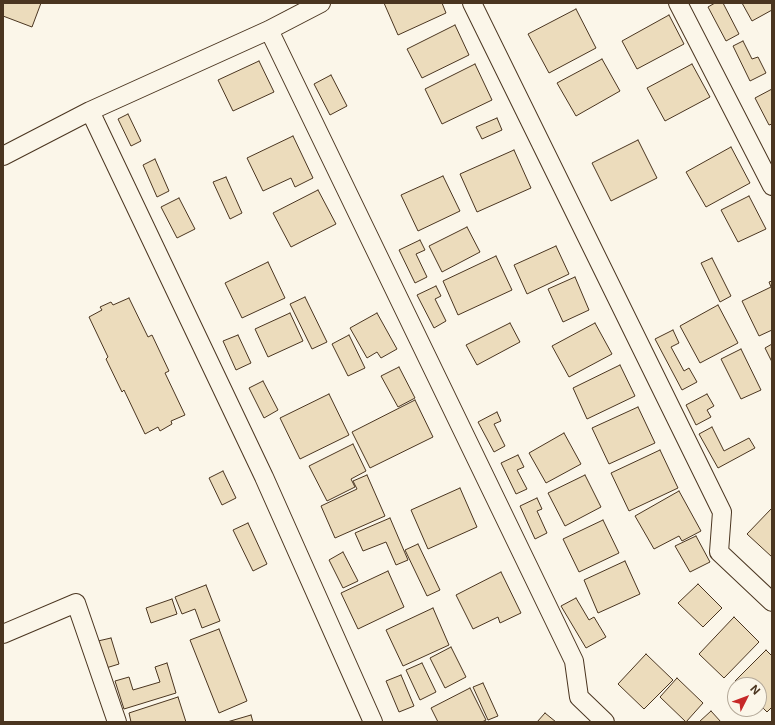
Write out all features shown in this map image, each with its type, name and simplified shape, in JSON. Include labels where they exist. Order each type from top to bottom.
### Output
[{"type":"street","points":[[3,156],[90,111],[269,30],[321,3]]},
{"type":"street","points":[[472,3],[722,512],[719,552],[772,602]]},
{"type":"street","points":[[678,3],[772,186]]},
{"type":"street","points":[[269,30],[574,661],[579,697],[605,722]]},
{"type":"street","points":[[90,111],[264,477],[373,722]]},
{"type":"street","points":[[3,634],[76,603],[117,722]]},
{"type":"building","points":[[3,3],[41,3],[32,27],[3,16]]},
{"type":"building","points":[[384,3],[442,3],[446,13],[398,35]]},
{"type":"building","points":[[715,3],[723,3],[739,34],[726,41],[708,7]]},
{"type":"building","points":[[742,3],[772,3],[772,10],[752,21]]},
{"type":"building","points":[[576,9],[596,48],[549,73],[528,34]]},
{"type":"building","points":[[669,15],[684,44],[637,69],[622,41]]},
{"type":"building","points":[[455,25],[469,55],[422,78],[407,49]]},
{"type":"building","points":[[743,41],[752,59],[758,57],[766,73],[750,81],[733,46]]},
{"type":"building","points":[[602,59],[620,91],[576,116],[557,83]]},
{"type":"building","points":[[259,61],[274,92],[233,111],[218,80]]},
{"type":"building","points":[[475,64],[492,100],[442,124],[425,89]]},
{"type":"building","points":[[692,64],[710,97],[665,121],[647,88]]},
{"type":"building","points":[[331,75],[347,106],[330,115],[314,84]]},
{"type":"building","points":[[772,89],[772,124],[769,125],[755,98]]},
{"type":"building","points":[[128,114],[141,141],[131,146],[118,119]]},
{"type":"building","points":[[497,118],[502,130],[482,139],[476,127]]},
{"type":"building","points":[[293,136],[313,178],[295,187],[291,178],[263,191],[247,158]]},
{"type":"building","points":[[638,140],[657,178],[611,201],[592,163]]},
{"type":"building","points":[[731,147],[750,183],[706,207],[686,172]]},
{"type":"building","points":[[514,150],[531,188],[477,212],[460,174]]},
{"type":"building","points":[[155,159],[169,191],[157,197],[143,165]]},
{"type":"building","points":[[443,176],[460,211],[418,231],[401,195]]},
{"type":"building","points":[[226,177],[242,213],[230,219],[213,182]]},
{"type":"building","points":[[318,190],[336,224],[291,247],[273,213]]},
{"type":"building","points":[[749,196],[766,229],[738,242],[721,210]]},
{"type":"building","points":[[179,198],[195,229],[177,238],[161,207]]},
{"type":"building","points":[[467,227],[480,252],[442,272],[429,246]]},
{"type":"building","points":[[420,240],[425,250],[416,254],[427,277],[415,283],[399,250]]},
{"type":"building","points":[[556,246],[569,274],[527,294],[514,265]]},
{"type":"building","points":[[496,256],[512,290],[458,315],[443,281]]},
{"type":"building","points":[[712,258],[731,296],[720,302],[701,263]]},
{"type":"building","points":[[268,262],[285,298],[242,318],[225,283]]},
{"type":"building","points":[[575,277],[589,310],[563,322],[548,289]]},
{"type":"building","points":[[772,281],[772,330],[759,336],[742,301],[771,287],[769,282]]},
{"type":"building","points":[[436,286],[441,296],[435,299],[446,321],[434,328],[417,295]]},
{"type":"building","points":[[305,297],[327,342],[312,349],[290,304]]},
{"type":"building","points":[[129,298],[148,337],[152,335],[169,371],[165,373],[185,415],[171,421],[172,424],[160,431],[158,427],[145,434],[124,390],[122,392],[106,359],[108,357],[89,317],[102,310],[100,307],[111,302],[113,305]]},
{"type":"building","points":[[718,305],[738,343],[700,363],[680,326]]},
{"type":"building","points":[[290,313],[303,341],[268,357],[255,329]]},
{"type":"building","points":[[377,313],[397,349],[381,358],[377,352],[367,358],[350,328]]},
{"type":"building","points":[[510,323],[520,342],[477,365],[466,345]]},
{"type":"building","points":[[595,323],[612,354],[569,377],[552,346]]},
{"type":"building","points":[[673,330],[679,343],[671,347],[684,371],[689,368],[697,382],[682,390],[655,339]]},
{"type":"building","points":[[238,335],[251,363],[236,370],[223,341]]},
{"type":"building","points":[[349,335],[365,368],[348,376],[332,344]]},
{"type":"building","points":[[772,344],[772,362],[765,348]]},
{"type":"building","points":[[741,349],[761,390],[741,399],[721,359]]},
{"type":"building","points":[[620,365],[635,396],[587,419],[573,388]]},
{"type":"building","points":[[399,367],[415,398],[398,407],[381,376]]},
{"type":"building","points":[[263,381],[278,410],[264,418],[249,388]]},
{"type":"building","points":[[329,394],[349,435],[300,459],[280,418]]},
{"type":"building","points":[[707,394],[714,406],[707,410],[711,417],[696,425],[686,405]]},
{"type":"building","points":[[415,400],[433,437],[370,468],[352,432]]},
{"type":"building","points":[[638,407],[655,443],[609,464],[592,428]]},
{"type":"building","points":[[497,412],[501,421],[494,424],[505,446],[494,452],[478,422]]},
{"type":"building","points":[[712,427],[724,451],[749,438],[755,448],[718,468],[699,434]]},
{"type":"building","points":[[564,433],[581,464],[546,483],[529,453]]},
{"type":"building","points":[[353,444],[366,471],[351,479],[355,487],[327,501],[309,466]]},
{"type":"building","points":[[660,450],[678,488],[629,511],[611,473]]},
{"type":"building","points":[[518,455],[524,467],[517,470],[527,489],[516,494],[501,463]]},
{"type":"building","points":[[223,471],[236,498],[222,505],[209,478]]},
{"type":"building","points":[[367,475],[385,516],[335,538],[321,506],[357,489],[353,481]]},
{"type":"building","points":[[585,475],[601,507],[565,526],[548,493]]},
{"type":"building","points":[[460,488],[477,527],[428,549],[411,510]]},
{"type":"building","points":[[679,491],[701,531],[682,541],[679,536],[654,549],[635,516]]},
{"type":"building","points":[[537,498],[542,509],[537,511],[547,533],[535,539],[520,506]]},
{"type":"building","points":[[772,508],[772,557],[747,534]]},
{"type":"building","points":[[390,518],[408,560],[396,565],[386,542],[363,551],[355,533]]},
{"type":"building","points":[[603,520],[619,553],[579,572],[563,539]]},
{"type":"building","points":[[248,523],[267,564],[253,571],[233,530]]},
{"type":"building","points":[[696,536],[710,562],[690,572],[675,546]]},
{"type":"building","points":[[418,544],[440,590],[427,596],[405,550]]},
{"type":"building","points":[[343,552],[358,581],[343,588],[329,560]]},
{"type":"building","points":[[625,561],[640,594],[598,613],[584,580]]},
{"type":"building","points":[[388,571],[404,607],[358,629],[341,593]]},
{"type":"building","points":[[501,572],[521,613],[500,623],[498,617],[473,629],[456,595]]},
{"type":"building","points":[[698,584],[722,608],[703,627],[678,603]]},
{"type":"building","points":[[206,585],[220,621],[202,628],[195,609],[182,614],[175,597]]},
{"type":"building","points":[[576,598],[589,620],[594,617],[606,637],[586,648],[561,606]]},
{"type":"building","points":[[172,599],[177,614],[151,623],[146,608]]},
{"type":"building","points":[[433,608],[449,645],[403,666],[386,630]]},
{"type":"building","points":[[734,617],[759,642],[724,678],[699,654]]},
{"type":"building","points":[[219,629],[247,701],[219,713],[190,640]]},
{"type":"building","points":[[111,638],[119,664],[106,668],[98,641]]},
{"type":"building","points":[[451,647],[466,677],[445,688],[430,658]]},
{"type":"building","points":[[766,650],[772,656],[772,707],[767,712],[767,677],[739,677]]},
{"type":"building","points":[[646,654],[673,680],[644,709],[618,684]]},
{"type":"building","points":[[167,663],[176,693],[124,709],[115,681],[129,677],[133,690],[160,682],[155,667]]},
{"type":"building","points":[[422,663],[436,692],[420,700],[406,670]]},
{"type":"building","points":[[401,675],[414,706],[399,712],[386,681]]},
{"type":"building","points":[[677,678],[703,703],[686,722],[660,697]]},
{"type":"building","points":[[483,683],[498,716],[488,720],[473,687]]},
{"type":"building","points":[[470,688],[486,720],[482,722],[438,722],[431,708]]},
{"type":"building","points":[[178,697],[186,722],[131,722],[129,713]]},
{"type":"building","points":[[711,711],[721,722],[699,722]]},
{"type":"building","points":[[545,713],[556,722],[537,722]]},
{"type":"building","points":[[251,715],[253,722],[227,722]]}]
